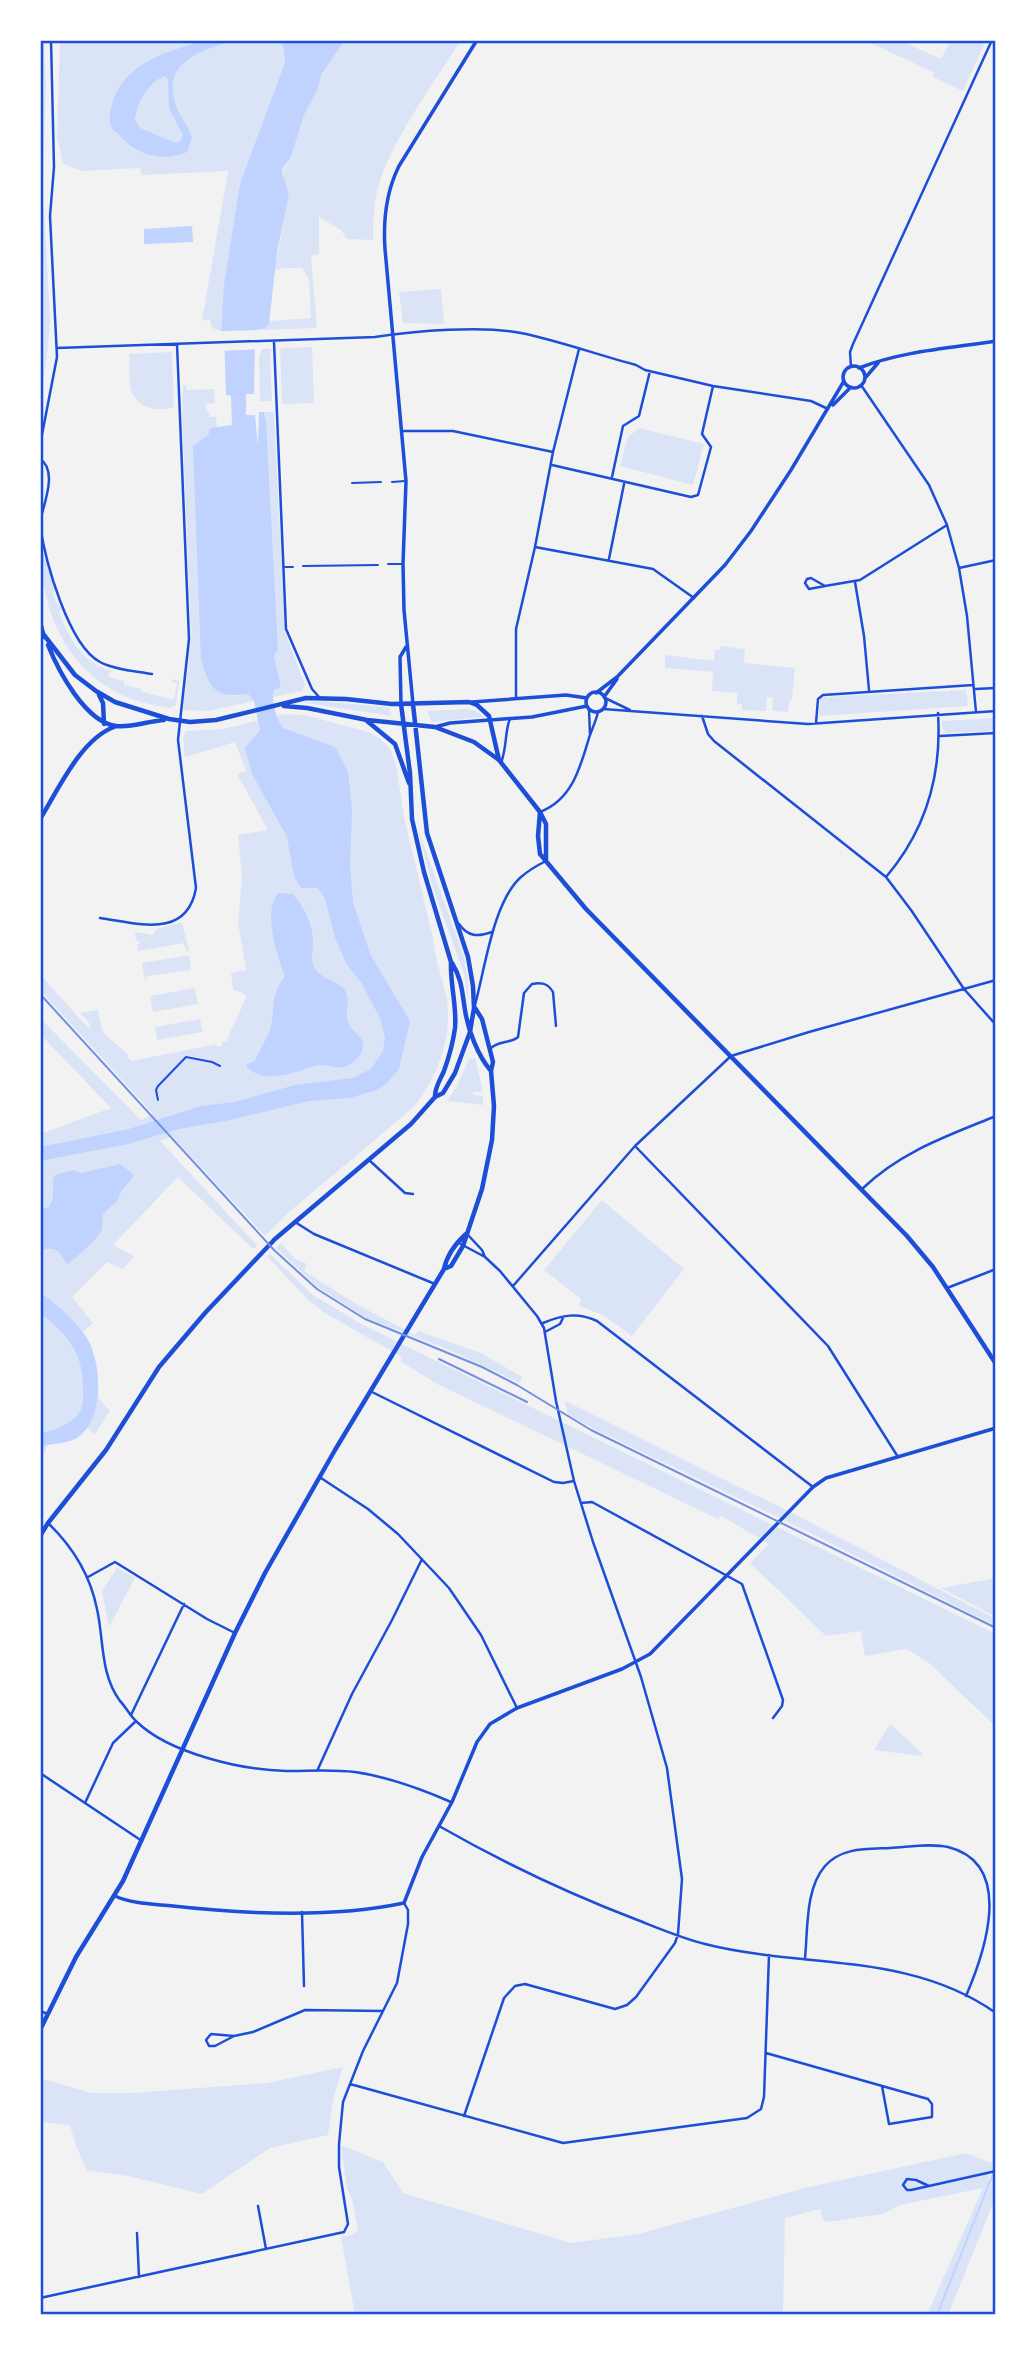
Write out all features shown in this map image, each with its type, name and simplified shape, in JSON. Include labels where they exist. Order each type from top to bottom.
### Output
[{"type":"main road","points":[[40,622],[55,663],[82,705],[104,722],[115,726]]},
{"type":"main road","points":[[44,635],[75,675],[96,691],[115,702],[179,721],[206,721],[247,714],[299,699],[319,697],[401,704],[470,702],[484,710],[490,720],[500,761]]},
{"type":"main road","points":[[96,691],[102,700],[103,731]]},
{"type":"main road","points":[[401,704],[410,773],[411,809],[417,842],[451,962],[455,1027],[450,1052],[435,1089],[435,1097]]},
{"type":"main road","points":[[40,1536],[99,1459],[153,1376],[180,1342],[275,1238],[411,1124],[449,1084],[470,1032],[474,1008],[468,957],[427,833],[413,704]]},
{"type":"main road","points":[[283,705],[367,720],[435,727],[465,737],[500,761],[540,813],[540,854],[586,909],[921,1252],[996,1364]]},
{"type":"main road","points":[[40,819],[79,756],[103,731],[115,726],[169,719]]},
{"type":"main road","points":[[367,720],[395,744],[409,783]]},
{"type":"main road","points":[[451,962],[460,975],[470,1032],[484,1064],[491,1071]]},
{"type":"main road","points":[[444,1269],[451,1266],[463,1246],[482,1189],[492,1140],[493,1062],[482,1019],[474,1008]]},
{"type":"main road","points":[[40,2030],[76,1957],[114,1896],[142,1841],[235,1633],[265,1573],[319,1477],[444,1269],[445,1262],[457,1242],[466,1234]]},
{"type":"main road","points":[[40,1528],[48,1523]]},
{"type":"street","points":[[40,445],[54,383],[57,348],[50,216],[54,167],[51,40]]},
{"type":"street","points":[[413,704],[410,657],[406,647],[403,564],[406,481],[384,233],[385,216],[392,183],[407,152],[477,40]]},
{"type":"street","points":[[851,367],[850,352],[853,344],[992,40]]},
{"type":"street","points":[[57,348],[499,330],[521,332],[650,371],[713,386],[811,401],[829,410]]},
{"type":"street","points":[[274,341],[286,634],[312,689],[319,697]]},
{"type":"street","points":[[470,702],[571,695],[587,698],[596,693],[617,677],[725,565],[829,410],[844,381],[844,373],[851,367],[859,368],[906,355],[996,341]]},
{"type":"street","points":[[100,918],[151,925],[169,924],[183,916],[196,888],[178,740],[189,639],[177,344]]},
{"type":"street","points":[[516,698],[516,629],[553,452],[579,349]]},
{"type":"street","points":[[829,410],[851,387],[861,385],[880,361]]},
{"type":"street","points":[[859,368],[864,373],[864,380]]},
{"type":"street","points":[[612,477],[623,426],[639,415],[650,371]]},
{"type":"street","points":[[844,381],[851,387]]},
{"type":"street","points":[[861,385],[929,485],[947,526],[959,568],[970,643],[976,712]]},
{"type":"street","points":[[552,465],[612,477],[625,483],[691,496],[698,495],[711,447],[702,433],[713,386]]},
{"type":"street","points":[[402,431],[453,431],[553,452]]},
{"type":"street","points":[[40,459],[48,466],[40,523],[68,623],[93,658],[107,665],[152,674]]},
{"type":"street","points":[[609,559],[625,483]]},
{"type":"street","points":[[825,586],[811,578],[805,583],[808,589],[855,582],[947,526]]},
{"type":"street","points":[[535,547],[653,569],[694,598]]},
{"type":"street","points":[[959,568],[996,560]]},
{"type":"street","points":[[855,582],[869,691]]},
{"type":"street","points":[[401,704],[400,657],[406,647]]},
{"type":"street","points":[[540,813],[553,807],[566,795],[579,770],[598,712],[606,704],[604,697],[617,677]]},
{"type":"street","points":[[816,723],[820,696],[869,691],[996,688]]},
{"type":"street","points":[[596,693],[634,711]]},
{"type":"street","points":[[587,698],[590,734]]},
{"type":"street","points":[[435,727],[450,723],[511,719],[588,708],[598,712]]},
{"type":"street","points":[[603,709],[800,724],[996,711]]},
{"type":"street","points":[[886,877],[901,859],[920,827],[935,778],[940,736],[938,713]]},
{"type":"street","points":[[702,716],[708,734],[714,741],[886,877],[964,989],[996,1025]]},
{"type":"street","points":[[500,761],[507,746],[508,724],[511,719]]},
{"type":"street","points":[[940,736],[996,733]]},
{"type":"street","points":[[474,1008],[492,932],[516,881],[546,860]]},
{"type":"street","points":[[454,918],[468,933],[479,936],[492,932]]},
{"type":"street","points":[[513,1286],[635,1146],[731,1056],[809,1031],[996,980]]},
{"type":"street","points":[[490,1049],[498,1043],[512,1041],[518,1037],[524,992],[532,984],[547,985],[553,992],[556,1026]]},
{"type":"street","points":[[862,1189],[881,1171],[906,1154],[996,1116]]},
{"type":"street","points":[[635,1146],[828,1346],[898,1457]]},
{"type":"street","points":[[369,1160],[405,1193],[413,1194]]},
{"type":"street","points":[[295,1222],[313,1234],[435,1284]]},
{"type":"street","points":[[464,2116],[500,2008],[510,1989],[525,1984],[615,2009],[624,2006],[642,1989],[675,1944],[682,1879],[675,1814],[655,1719],[574,1481],[542,1323],[513,1286],[485,1257],[480,1247],[466,1234]]},
{"type":"street","points":[[457,1242],[485,1257]]},
{"type":"street","points":[[947,1288],[996,1269]]},
{"type":"street","points":[[542,1323],[574,1314],[597,1321],[813,1487]]},
{"type":"street","points":[[545,1332],[560,1324],[563,1318]]},
{"type":"street","points":[[371,1392],[554,1482],[574,1481]]},
{"type":"street","points":[[404,1903],[422,1857],[452,1802],[481,1734],[498,1718],[650,1654],[813,1487],[826,1478],[996,1428]]},
{"type":"street","points":[[319,1477],[369,1509],[449,1588],[471,1619],[517,1708]]},
{"type":"street","points":[[581,1503],[592,1502],[742,1584],[783,1700],[773,1718]]},
{"type":"street","points":[[48,1523],[75,1552],[88,1577],[97,1608],[105,1667],[115,1694],[136,1721],[156,1736],[184,1750],[219,1761],[253,1768],[352,1772],[394,1779],[452,1802]]},
{"type":"street","points":[[318,1770],[352,1693],[422,1559]]},
{"type":"street","points":[[88,1577],[115,1562],[235,1633]]},
{"type":"street","points":[[131,1715],[184,1604]]},
{"type":"street","points":[[85,1803],[113,1743],[136,1721]]},
{"type":"street","points":[[40,1773],[142,1841]]},
{"type":"street","points":[[439,1826],[539,1879],[603,1907],[706,1944],[769,1955],[862,1964],[893,1970],[967,1996],[996,2013]]},
{"type":"street","points":[[805,1958],[814,1885],[826,1865],[835,1857],[858,1849],[946,1847],[965,1855],[977,1865],[987,1884],[989,1896],[987,1935],[967,1996]]},
{"type":"street","points":[[114,1896],[123,1900],[210,1910],[302,1912],[404,1903]]},
{"type":"street","points":[[40,2298],[344,2232],[348,2224],[339,2167],[339,2144],[344,2102],[363,2051],[397,1983],[404,1954],[408,1910],[404,1903]]},
{"type":"street","points":[[302,1912],[304,1986]]},
{"type":"street","points":[[350,2084],[563,2143],[747,2118],[757,2113],[763,2104],[769,1955]]},
{"type":"street","points":[[234,2036],[215,2046],[209,2046],[206,2040],[211,2035],[234,2036],[253,2032],[304,2010],[383,2011]]},
{"type":"street","points":[[40,2011],[48,2014]]},
{"type":"street","points":[[766,2053],[930,2099],[932,2117],[889,2124],[881,2086]]},
{"type":"street","points":[[929,2186],[912,2179],[907,2179],[903,2185],[907,2190],[929,2186],[996,2171]]},
{"type":"street","points":[[258,2206],[266,2249]]},
{"type":"street","points":[[137,2233],[139,2277]]},
{"type":"lane","points":[[391,482],[406,481]]},
{"type":"lane","points":[[352,483],[381,482]]},
{"type":"lane","points":[[388,564],[403,564]]},
{"type":"lane","points":[[303,566],[379,565]]},
{"type":"lane","points":[[284,567],[293,567]]},
{"type":"lane","points":[[158,1100],[158,1086],[187,1057],[220,1066]]},
{"type":"shaded area","points":[[40,40],[44,40],[46,85],[43,185],[40,185]]},
{"type":"shaded area","points":[[60,40],[278,40],[280,43],[284,57],[283,68],[240,184],[221,331],[212,328],[210,319],[202,321],[228,171],[142,175],[140,168],[82,171],[63,164],[57,138]]},
{"type":"shaded area","points":[[345,40],[461,40],[405,128],[386,164],[376,195],[373,240],[347,239],[341,230],[319,217],[319,254],[311,256],[317,328],[261,330],[265,329],[269,321],[311,318],[309,279],[302,268],[274,271],[289,195],[281,173],[291,157],[304,115],[318,89],[320,75]]},
{"type":"shaded area","points":[[864,40],[899,40],[941,59],[951,40],[978,40],[984,45],[963,91],[933,77],[935,73]]},
{"type":"shaded area","points":[[40,209],[44,209],[50,320],[40,401]]},
{"type":"shaded area","points":[[441,289],[444,324],[403,323],[399,292]]},
{"type":"shaded area","points":[[312,347],[314,403],[282,404],[280,350]]},
{"type":"shaded area","points":[[262,349],[272,349],[272,401],[260,401],[259,356]]},
{"type":"shaded area","points":[[172,352],[174,407],[155,409],[143,405],[131,389],[129,354]]},
{"type":"shaded area","points":[[183,385],[186,385],[187,390],[214,389],[215,403],[205,404],[210,417],[216,417],[217,428],[211,428],[230,696],[248,694],[254,701],[208,711],[183,710],[191,639]]},
{"type":"shaded area","points":[[264,412],[274,412],[285,632],[305,685],[302,691],[273,697],[274,690],[281,687],[274,654],[278,650]]},
{"type":"shaded area","points":[[639,428],[704,444],[693,485],[620,466],[628,437]]},
{"type":"shaded area","points":[[40,542],[55,590],[53,593],[57,604],[62,607],[59,612],[79,649],[94,663],[114,671],[109,672],[109,677],[124,681],[124,685],[142,689],[142,692],[174,700],[177,683],[172,682],[172,679],[179,681],[176,705],[169,708],[122,695],[101,683],[84,668],[58,631],[50,610],[44,588]]},
{"type":"shaded area","points":[[720,646],[745,649],[744,663],[795,668],[788,712],[772,711],[773,698],[767,697],[766,711],[742,710],[742,704],[737,704],[737,693],[712,691],[713,672],[665,668],[665,655],[714,661],[715,650],[720,650]]},
{"type":"shaded area","points":[[966,690],[968,706],[819,716],[820,700],[823,697]]},
{"type":"shaded area","points":[[320,701],[386,707],[390,708],[391,716],[299,702]]},
{"type":"shaded area","points":[[467,709],[484,717],[432,722],[427,711]]},
{"type":"shaded area","points":[[285,714],[305,715],[368,732],[382,740],[390,749],[396,764],[404,817],[446,996],[448,1025],[442,1054],[437,1069],[414,1107],[289,1212],[265,1236],[172,1136],[160,1141],[257,1245],[253,1249],[178,1177],[113,1245],[134,1256],[123,1269],[107,1262],[72,1297],[93,1323],[83,1332],[94,1357],[98,1397],[110,1411],[95,1434],[87,1428],[76,1438],[47,1445],[40,1459],[40,1134],[111,1108],[40,1034],[40,1018],[141,1120],[153,1114],[40,990],[40,974],[88,1028],[91,1025],[80,1013],[98,1010],[103,1033],[129,1055],[131,1061],[217,1044],[217,1047],[221,1046],[223,1041],[227,1043],[246,998],[246,995],[233,989],[231,973],[246,970],[238,923],[242,877],[238,835],[268,830],[237,774],[246,771],[235,742],[185,757],[183,737],[186,731],[223,729]]},
{"type":"shaded area","points":[[996,718],[996,731],[946,733],[942,728],[942,721]]},
{"type":"shaded area","points":[[417,826],[464,957],[468,1001],[464,974],[432,885]]},
{"type":"shaded area","points":[[182,922],[189,951],[186,951],[184,943],[138,951],[139,940],[136,942],[135,932],[153,935],[157,929]]},
{"type":"shaded area","points":[[189,955],[191,970],[148,976],[145,981],[142,963]]},
{"type":"shaded area","points":[[195,988],[198,1004],[153,1012],[150,996]]},
{"type":"shaded area","points":[[200,1019],[203,1032],[157,1040],[155,1027]]},
{"type":"shaded area","points":[[475,1058],[483,1091],[473,1092],[473,1095],[483,1096],[483,1105],[447,1101],[469,1059]]},
{"type":"shaded area","points":[[602,1200],[684,1269],[632,1336],[603,1315],[579,1306],[581,1299],[544,1270]]},
{"type":"shaded area","points":[[281,1243],[294,1258],[307,1264],[304,1271],[356,1304],[415,1335],[418,1331],[481,1353],[522,1377],[520,1383],[447,1349],[366,1318],[318,1287],[276,1248]]},
{"type":"shaded area","points":[[270,1254],[313,1295],[363,1325],[996,1634],[996,1730],[994,1725],[928,1662],[906,1649],[865,1656],[861,1631],[826,1636],[750,1563],[769,1544],[721,1516],[718,1519],[437,1384],[400,1361],[402,1357],[323,1312],[307,1299],[267,1256]]},
{"type":"shaded area","points":[[565,1401],[796,1515],[996,1619],[996,1626],[592,1428],[568,1414]]},
{"type":"shaded area","points":[[117,1568],[135,1578],[109,1627],[102,1591]]},
{"type":"shaded area","points":[[996,1578],[996,1617],[941,1588]]},
{"type":"shaded area","points":[[890,1724],[923,1754],[921,1756],[874,1750]]},
{"type":"shaded area","points":[[343,2067],[333,2099],[328,2135],[270,2148],[202,2194],[128,2176],[87,2170],[70,2125],[40,2122],[40,2078],[92,2093],[133,2093],[267,2083]]},
{"type":"shaded area","points":[[341,2145],[383,2162],[403,2193],[571,2243],[638,2234],[809,2187],[966,2153],[994,2164],[988,2180],[996,2179],[996,2196],[948,2315],[927,2315],[983,2188],[900,2205],[883,2214],[827,2222],[823,2220],[820,2209],[785,2218],[783,2315],[355,2315],[341,2237],[358,2231],[352,2199],[347,2189]]},
{"type":"water","points":[[204,40],[235,40],[188,59],[175,76],[175,103],[192,138],[187,152],[154,156],[139,151],[123,140],[113,130],[110,122],[111,106],[121,85],[140,66],[152,59]],"holes":[[[165,76],[168,79],[169,108],[183,135],[181,141],[176,143],[140,128],[135,120],[141,100],[153,83]]]},
{"type":"water","points":[[278,40],[345,40],[321,75],[318,89],[304,115],[291,157],[282,169],[289,195],[277,252],[269,324],[265,329],[255,330],[254,394],[246,394],[246,415],[255,415],[258,447],[259,412],[264,412],[266,422],[278,650],[274,655],[281,687],[274,690],[274,704],[283,728],[335,747],[348,772],[352,809],[350,866],[353,903],[371,956],[410,1021],[399,1069],[386,1084],[376,1090],[350,1098],[309,1101],[179,1129],[128,1144],[40,1161],[40,1147],[129,1129],[201,1106],[235,1102],[295,1085],[353,1078],[371,1069],[383,1051],[385,1038],[381,1020],[362,984],[346,963],[335,937],[325,899],[318,888],[301,888],[294,876],[287,837],[252,774],[245,748],[260,730],[254,701],[248,694],[228,695],[216,690],[208,679],[201,660],[193,446],[208,435],[211,428],[232,425],[231,396],[226,395],[224,332],[221,331],[224,285],[240,184],[285,62],[283,47]]},
{"type":"water","points":[[192,226],[193,242],[144,244],[144,229]]},
{"type":"water","points":[[279,893],[293,894],[308,917],[313,936],[312,959],[315,969],[342,987],[347,995],[348,1022],[363,1044],[357,1058],[344,1067],[317,1065],[287,1074],[266,1076],[247,1067],[247,1064],[255,1061],[269,1033],[275,997],[285,976],[271,921],[274,900]]},
{"type":"water","points":[[120,1164],[132,1173],[133,1177],[117,1201],[103,1214],[101,1232],[95,1240],[67,1264],[54,1249],[45,1249],[40,1254],[40,1209],[49,1207],[53,1198],[55,1175],[73,1170],[82,1173]]},
{"type":"water","points":[[40,1292],[85,1335],[96,1365],[98,1393],[96,1407],[86,1430],[73,1440],[40,1447],[40,1434],[67,1424],[76,1417],[82,1404],[83,1393],[82,1374],[76,1353],[58,1328],[40,1313]]},
{"type":"pier","points":[[261,330],[259,349],[222,351],[221,331]]},
{"type":"waterway","points":[[937,2315],[996,2166]]},
{"type":"railway","points":[[40,994],[274,1250],[317,1289],[365,1319],[482,1367],[591,1430],[996,1628]]},
{"type":"railway","points":[[439,1359],[527,1402]]}]
